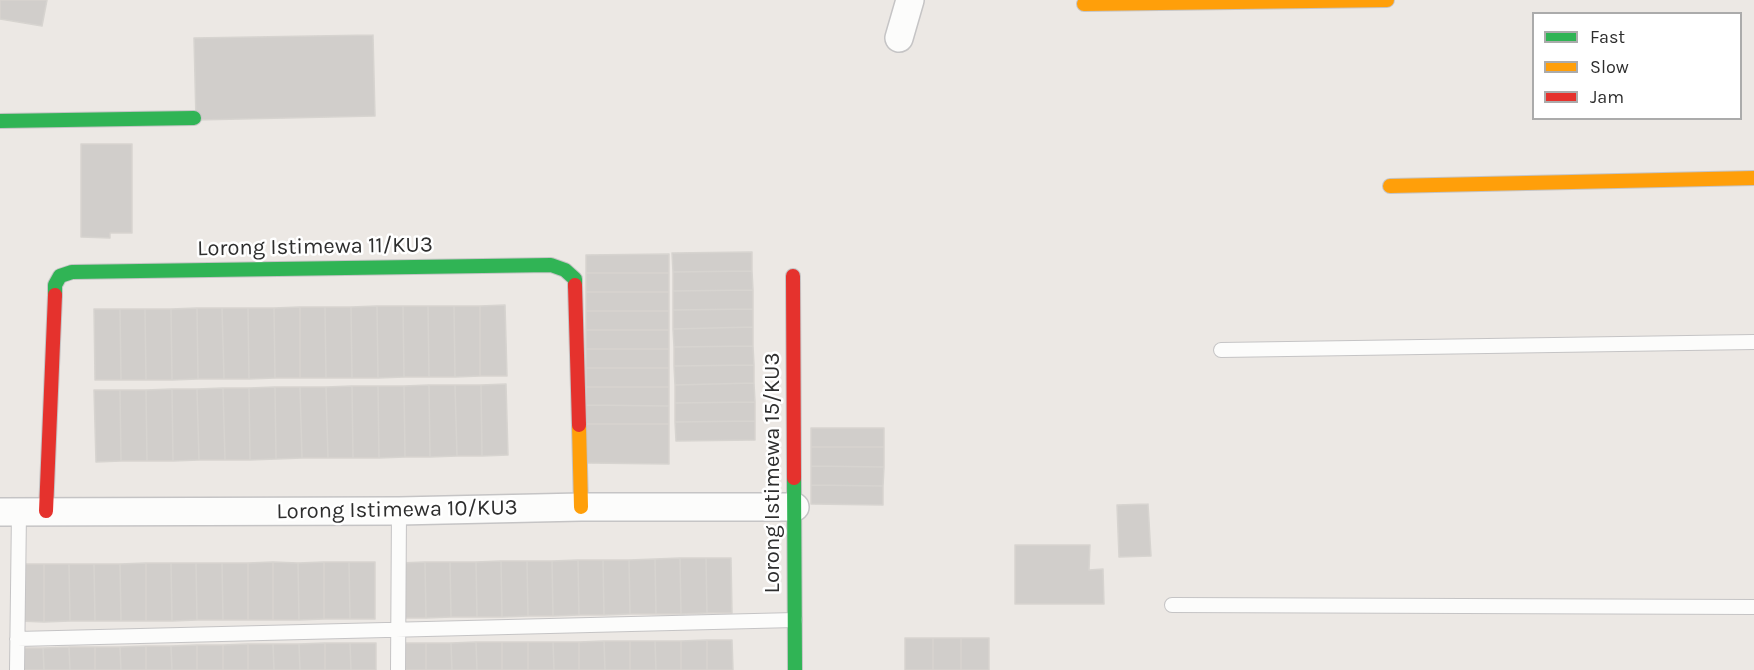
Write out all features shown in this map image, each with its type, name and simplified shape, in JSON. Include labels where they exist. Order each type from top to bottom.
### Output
[{"type":"street","points":[[899,38],[910,0]]},
{"type":"street","points":[[1084,4],[1387,0]]},
{"type":"street","points":[[0,121],[194,118]]},
{"type":"street","points":[[1390,186],[1754,178]]},
{"type":"street","name":"Lorong Istimewa 11/KU3","points":[[46,511],[55,285],[60,276],[72,272],[551,265],[565,270],[575,279],[581,507]]},
{"type":"street","name":"Lorong Istimewa 15/KU3","points":[[793,276],[795,670]]},
{"type":"street","name":"Lorong Istimewa 10/KU3","points":[[9,512],[795,507]]},
{"type":"lane","points":[[1221,350],[1754,342]]},
{"type":"lane","points":[[398,670],[399,511]]},
{"type":"lane","points":[[9,512],[17,670]]},
{"type":"lane","points":[[1172,605],[1754,607]]},
{"type":"lane","points":[[17,639],[795,620]]},
{"type":"building","points":[[0,0],[47,0],[42,26],[0,19]]},
{"type":"building","points":[[373,35],[375,116],[196,120],[194,38]]},
{"type":"building","points":[[81,144],[132,144],[132,233],[110,233],[110,238],[81,237]]},
{"type":"building","points":[[752,252],[752,271],[673,272],[672,253]]},
{"type":"building","points":[[669,254],[669,273],[586,273],[586,255]]},
{"type":"building","points":[[752,271],[753,290],[673,291],[673,272]]},
{"type":"building","points":[[586,273],[669,273],[669,292],[586,292]]},
{"type":"building","points":[[753,290],[753,309],[673,310],[673,291]]},
{"type":"building","points":[[586,292],[669,292],[669,311],[586,311]]},
{"type":"building","points":[[505,305],[507,376],[480,376],[480,306]]},
{"type":"building","points":[[377,306],[378,378],[352,378],[351,307]]},
{"type":"building","points":[[377,306],[403,306],[404,377],[378,378]]},
{"type":"building","points":[[403,306],[428,306],[429,377],[404,377]]},
{"type":"building","points":[[428,306],[454,306],[455,377],[429,377]]},
{"type":"building","points":[[454,306],[480,306],[480,376],[455,377]]},
{"type":"building","points":[[300,307],[300,378],[275,378],[274,308]]},
{"type":"building","points":[[300,307],[325,307],[326,378],[300,378]]},
{"type":"building","points":[[325,307],[351,307],[352,378],[326,378]]},
{"type":"building","points":[[197,308],[198,379],[172,380],[171,309]]},
{"type":"building","points":[[197,308],[222,308],[224,379],[198,379]]},
{"type":"building","points":[[222,308],[248,308],[249,379],[224,379]]},
{"type":"building","points":[[248,308],[274,308],[275,378],[249,379]]},
{"type":"building","points":[[94,309],[120,309],[121,380],[95,380]]},
{"type":"building","points":[[120,309],[145,309],[146,380],[121,380]]},
{"type":"building","points":[[145,309],[171,309],[172,380],[146,380]]},
{"type":"building","points":[[753,309],[753,327],[673,329],[673,310]]},
{"type":"building","points":[[586,311],[669,311],[669,330],[586,330]]},
{"type":"building","points":[[753,327],[753,346],[674,347],[673,329]]},
{"type":"building","points":[[586,330],[669,330],[669,349],[586,349]]},
{"type":"building","points":[[753,346],[754,365],[674,366],[674,347]]},
{"type":"building","points":[[586,349],[669,349],[669,368],[586,368]]},
{"type":"building","points":[[754,365],[754,383],[675,385],[674,366]]},
{"type":"building","points":[[586,368],[669,368],[669,387],[586,387]]},
{"type":"building","points":[[754,383],[755,402],[675,403],[675,385]]},
{"type":"building","points":[[506,384],[508,455],[482,456],[481,385]]},
{"type":"building","points":[[429,385],[455,385],[457,456],[430,457]]},
{"type":"building","points":[[429,385],[430,457],[405,457],[404,386]]},
{"type":"building","points":[[455,385],[481,385],[482,456],[457,456]]},
{"type":"building","points":[[352,386],[378,386],[379,458],[353,458]]},
{"type":"building","points":[[352,386],[353,458],[328,458],[326,387]]},
{"type":"building","points":[[378,386],[404,386],[405,457],[379,458]]},
{"type":"building","points":[[275,387],[300,387],[302,458],[276,459]]},
{"type":"building","points":[[275,387],[276,459],[250,460],[249,388]]},
{"type":"building","points":[[300,387],[326,387],[328,458],[302,458]]},
{"type":"building","points":[[586,387],[669,387],[669,406],[586,405]]},
{"type":"building","points":[[223,388],[249,388],[250,460],[225,460]]},
{"type":"building","points":[[223,388],[225,460],[199,460],[197,389]]},
{"type":"building","points":[[172,389],[197,389],[199,460],[173,461]]},
{"type":"building","points":[[172,389],[173,461],[147,461],[146,390]]},
{"type":"building","points":[[94,390],[120,390],[121,461],[96,462]]},
{"type":"building","points":[[120,390],[146,390],[147,461],[121,461]]},
{"type":"building","points":[[755,402],[755,421],[675,422],[675,403]]},
{"type":"building","points":[[586,405],[669,406],[669,424],[586,424]]},
{"type":"building","points":[[755,421],[755,440],[676,441],[675,422]]},
{"type":"building","points":[[586,424],[669,424],[669,464],[587,463]]},
{"type":"building","points":[[811,428],[884,428],[884,447],[811,447]]},
{"type":"building","points":[[811,447],[884,447],[884,467],[811,466]]},
{"type":"building","points":[[811,466],[884,467],[883,486],[811,485]]},
{"type":"building","points":[[811,485],[883,486],[883,505],[811,504]]},
{"type":"building","points":[[1148,504],[1151,556],[1119,557],[1117,505]]},
{"type":"building","points":[[1015,545],[1090,545],[1089,570],[1103,569],[1104,604],[1015,604]]},
{"type":"building","points":[[680,558],[681,614],[656,614],[655,559]]},
{"type":"building","points":[[680,558],[706,558],[707,613],[681,614]]},
{"type":"building","points":[[706,558],[731,558],[732,613],[707,613]]},
{"type":"building","points":[[655,559],[656,614],[630,614],[629,560]]},
{"type":"building","points":[[578,560],[579,615],[553,616],[552,561]]},
{"type":"building","points":[[578,560],[603,560],[604,615],[579,615]]},
{"type":"building","points":[[603,560],[629,560],[630,614],[604,615]]},
{"type":"building","points":[[501,561],[502,617],[477,617],[476,562]]},
{"type":"building","points":[[501,561],[527,561],[528,616],[502,617]]},
{"type":"building","points":[[527,561],[552,561],[553,616],[528,616]]},
{"type":"building","points":[[273,562],[273,620],[248,620],[248,563]]},
{"type":"building","points":[[273,562],[298,563],[299,620],[273,620]]},
{"type":"building","points":[[324,562],[324,619],[299,620],[298,563]]},
{"type":"building","points":[[324,562],[349,562],[350,619],[324,619]]},
{"type":"building","points":[[349,562],[375,562],[375,619],[350,619]]},
{"type":"building","points":[[425,562],[426,618],[400,618],[399,563]]},
{"type":"building","points":[[425,562],[450,562],[451,617],[426,618]]},
{"type":"building","points":[[450,562],[476,562],[477,617],[451,617]]},
{"type":"building","points":[[146,563],[146,621],[121,621],[120,564]]},
{"type":"building","points":[[146,563],[171,563],[172,621],[146,621]]},
{"type":"building","points":[[171,563],[196,563],[197,620],[172,621]]},
{"type":"building","points":[[196,563],[222,563],[223,620],[197,620]]},
{"type":"building","points":[[222,563],[248,563],[248,620],[223,620]]},
{"type":"building","points":[[18,564],[44,564],[44,622],[19,621]]},
{"type":"building","points":[[44,564],[69,564],[70,621],[44,622]]},
{"type":"building","points":[[69,564],[94,564],[95,621],[70,621]]},
{"type":"building","points":[[94,564],[120,564],[121,621],[95,621]]},
{"type":"building","points":[[905,638],[933,638],[933,670],[905,670]]},
{"type":"building","points":[[933,638],[961,638],[961,670],[933,670]]},
{"type":"building","points":[[961,638],[989,638],[989,670],[961,670]]},
{"type":"building","points":[[707,640],[732,640],[733,670],[707,670]]},
{"type":"building","points":[[707,640],[707,670],[681,670],[681,641]]},
{"type":"building","points":[[604,641],[630,641],[630,670],[605,670]]},
{"type":"building","points":[[604,641],[605,670],[579,670],[579,642]]},
{"type":"building","points":[[630,641],[655,641],[656,670],[630,670]]},
{"type":"building","points":[[655,641],[681,641],[681,670],[656,670]]},
{"type":"building","points":[[476,642],[502,642],[502,670],[477,670]]},
{"type":"building","points":[[476,642],[477,670],[452,670],[451,643]]},
{"type":"building","points":[[502,642],[528,642],[528,670],[502,670]]},
{"type":"building","points":[[528,642],[553,642],[554,670],[528,670]]},
{"type":"building","points":[[553,642],[579,642],[579,670],[554,670]]},
{"type":"building","points":[[325,643],[350,643],[351,670],[325,670]]},
{"type":"building","points":[[325,643],[325,670],[300,670],[299,644]]},
{"type":"building","points":[[350,643],[376,643],[376,670],[351,670]]},
{"type":"building","points":[[400,643],[426,643],[426,670],[400,670]]},
{"type":"building","points":[[426,643],[451,643],[452,670],[426,670]]},
{"type":"building","points":[[248,644],[273,644],[274,670],[248,670]]},
{"type":"building","points":[[248,644],[248,670],[223,670],[223,645]]},
{"type":"building","points":[[273,644],[299,644],[300,670],[274,670]]},
{"type":"building","points":[[197,645],[223,645],[223,670],[197,670]]},
{"type":"building","points":[[197,645],[197,670],[172,670],[171,646]]},
{"type":"building","points":[[146,646],[171,646],[172,670],[146,670]]},
{"type":"building","points":[[146,646],[146,670],[121,670],[120,647]]},
{"type":"building","points":[[69,647],[95,647],[95,670],[70,670]]},
{"type":"building","points":[[69,647],[70,670],[44,670],[43,648]]},
{"type":"building","points":[[95,647],[120,647],[121,670],[95,670]]},
{"type":"building","points":[[18,648],[43,648],[44,670],[18,670]]},
{"type":"traffic: fast","points":[[0,121],[194,118]]},
{"type":"traffic: fast","points":[[55,295],[55,285],[60,276],[72,272],[551,265],[565,270],[575,279],[575,285]]},
{"type":"traffic: fast","points":[[794,478],[795,670]]},
{"type":"traffic: slow","points":[[1084,4],[1387,0]]},
{"type":"traffic: slow","points":[[1390,186],[1754,178]]},
{"type":"traffic: slow","points":[[579,425],[581,507]]},
{"type":"traffic: jam","points":[[793,276],[794,478]]},
{"type":"traffic: jam","points":[[575,285],[579,425]]},
{"type":"traffic: jam","points":[[46,511],[55,295]]}]
